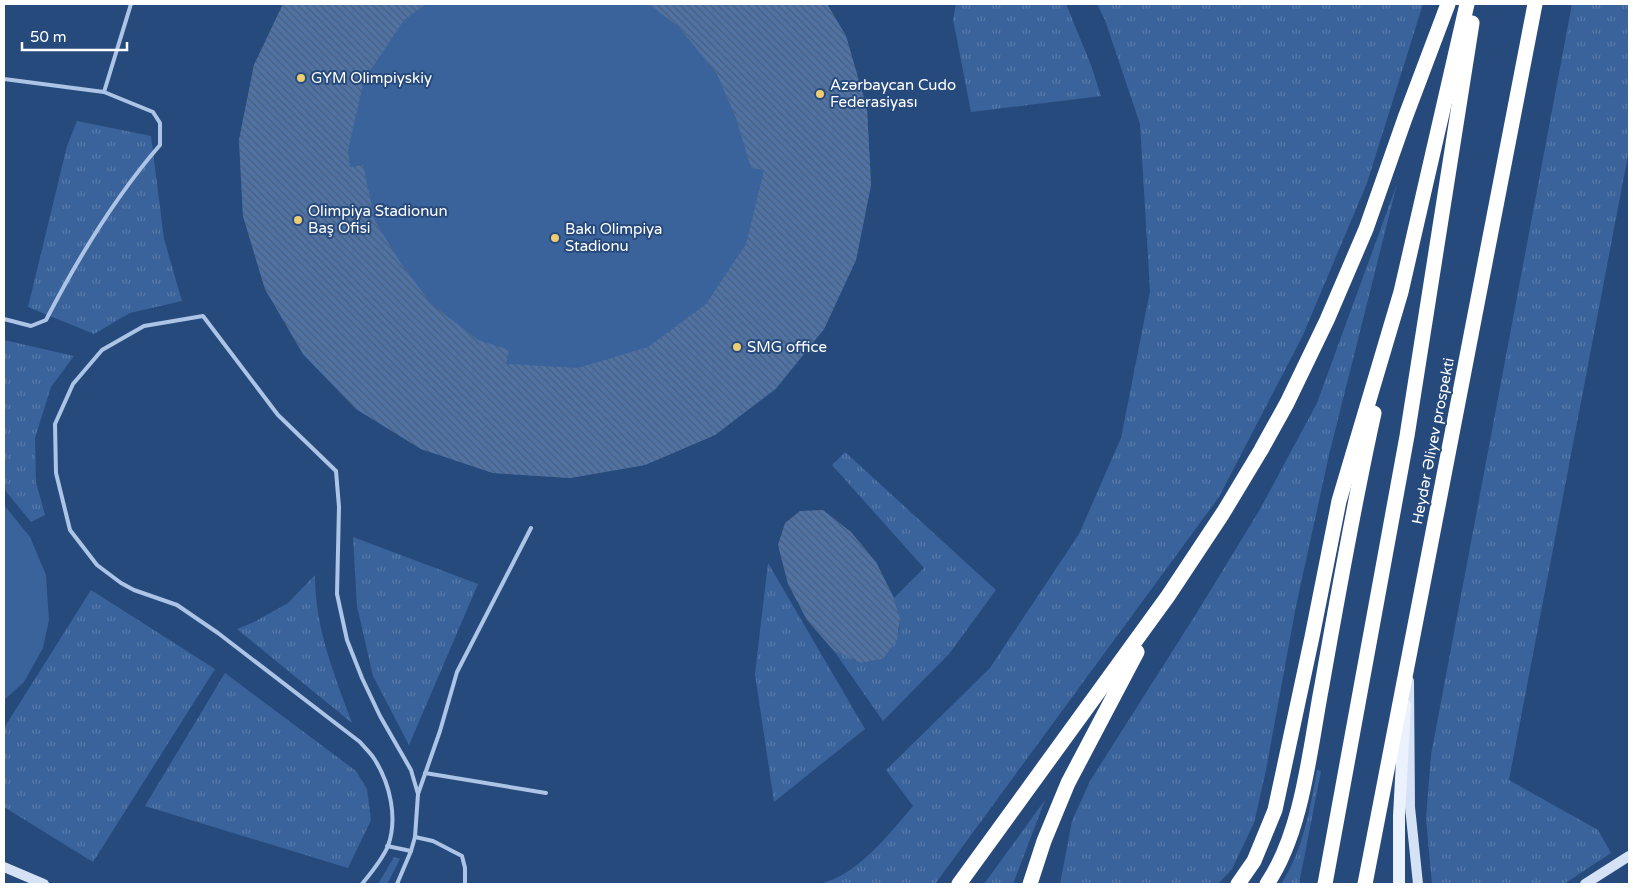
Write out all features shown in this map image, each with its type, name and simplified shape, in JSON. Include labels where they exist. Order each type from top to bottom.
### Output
[{"type":"highway","points":[[960,884],[1168,596],[1223,513],[1261,450],[1287,403],[1327,320],[1366,229],[1448,4]]},
{"type":"highway","points":[[1267,884],[1283,855],[1303,788],[1355,500],[1467,4]]},
{"type":"highway","name":"Heydər Əliyev prospekti","points":[[1325,884],[1405,445],[1475,4]]},
{"type":"highway","name":"Heydər Əliyev prospekti","points":[[1365,884],[1535,4]]},
{"type":"highway","points":[[1238,884],[1254,861],[1275,810],[1312,637],[1338,501],[1401,292]]},
{"type":"highway","points":[[1030,884],[1044,841],[1068,783],[1168,596]]},
{"type":"main road","points":[[1399,884],[1400,768],[1409,655]]},
{"type":"main road","points":[[1409,655],[1410,807],[1418,884]]},
{"type":"main road","points":[[1585,884],[1629,856]]},
{"type":"main road","points":[[4,867],[44,884]]},
{"type":"lane","points":[[104,92],[131,4]]},
{"type":"lane","points":[[4,79],[104,92],[153,112],[160,123],[160,144],[139,169],[104,219],[71,272],[46,320],[31,326],[4,319]]},
{"type":"lane","points":[[362,884],[374,870],[388,846],[392,823],[386,779],[374,758],[360,742],[218,633],[177,606],[134,590],[121,583],[97,565],[70,530],[56,473],[55,424],[72,384],[102,350],[144,326],[203,316],[278,415],[336,471],[339,507],[337,594],[347,640],[380,716],[411,770],[418,794]]},
{"type":"lane","points":[[396,884],[411,851],[415,837],[418,794],[458,672],[532,528]]},
{"type":"lane","points":[[425,773],[546,793]]},
{"type":"lane","points":[[415,837],[433,841],[462,856],[465,868],[465,884]]},
{"type":"lane","points":[[388,846],[411,851]]},
{"type":"green space","name":"Bakı Olimpiya Stadionu","points":[[283,4],[827,4],[846,36],[867,109],[871,185],[856,260],[824,329],[776,389],[715,435],[645,465],[570,478],[493,473],[421,449],[356,409],[303,354],[265,289],[243,216],[239,140],[254,65]]},
{"type":"green space","points":[[956,4],[1066,4],[1091,65],[1101,96],[971,112],[953,19]]},
{"type":"green space","points":[[1097,4],[1423,4],[1367,183],[1303,335],[1219,497],[935,884],[819,884],[833,880],[859,863],[883,841],[913,806],[886,770],[990,668],[1079,534],[1121,438],[1150,291],[1140,124],[1105,20]]},
{"type":"green space","points":[[1572,4],[1629,4],[1629,150],[1509,780],[1598,830],[1611,853],[1564,884],[1432,884],[1426,819],[1431,755]]},
{"type":"green space","points":[[77,121],[151,136],[164,239],[182,301],[130,313],[94,334],[28,307],[67,146]]},
{"type":"green space","points":[[1397,184],[1329,455],[1296,606],[1266,770],[1254,823],[1232,869],[1218,884],[1060,884],[1072,821],[1090,781],[1259,511],[1317,403]]},
{"type":"green space","points":[[4,340],[74,356],[51,387],[35,438],[36,482],[45,515],[31,522],[4,489]]},
{"type":"green space","points":[[845,452],[996,590],[949,654],[883,721],[834,651],[861,663],[883,659],[894,643],[899,631],[899,617],[894,598],[924,568],[832,465]]},
{"type":"green space","points":[[4,505],[30,537],[46,575],[49,620],[43,648],[24,682],[4,700]]},
{"type":"green space","points":[[353,537],[478,584],[409,745],[373,676],[357,606]]},
{"type":"green space","points":[[768,563],[865,729],[774,802],[755,674]]},
{"type":"green space","points":[[315,575],[318,614],[322,632],[332,669],[352,723],[237,629],[288,603]]},
{"type":"green space","points":[[91,590],[215,669],[93,862],[4,807],[4,728]]},
{"type":"green space","points":[[225,673],[356,771],[367,789],[371,820],[348,868],[145,806]]},
{"type":"green space","points":[[1317,770],[1321,771],[1299,884],[1281,884],[1295,858],[1305,829]]},
{"type":"green space","points":[[1045,800],[1013,884],[984,884]]},
{"type":"green space","points":[[394,857],[400,859],[387,884],[378,884]]},
{"type":"building","points":[[283,4],[426,4],[404,20],[364,80],[348,150],[350,167],[363,165],[375,221],[400,262],[431,304],[478,340],[509,350],[506,364],[578,368],[648,347],[706,304],[746,244],[764,170],[751,168],[736,118],[717,74],[679,27],[649,4],[827,4],[846,36],[867,109],[871,185],[856,260],[824,329],[776,388],[715,435],[645,465],[570,478],[493,473],[421,449],[356,409],[303,354],[265,289],[243,216],[239,140],[254,65]]},
{"type":"building","points":[[823,510],[851,532],[876,562],[894,598],[900,619],[897,640],[883,659],[861,663],[834,651],[807,620],[788,584],[778,545],[785,523],[800,511]]},
{"type":"place","name":"GYM Olimpiyskiy","points":[[301,78]]},
{"type":"place","name":"Azərbaycan Cudo Federasiyası","points":[[820,94]]},
{"type":"place","name":"Olimpiya Stadionun Baş Ofisi","points":[[298,220]]},
{"type":"place","name":"Bakı Olimpiya Stadionu","points":[[555,238]]},
{"type":"place","name":"SMG office","points":[[737,347]]}]
